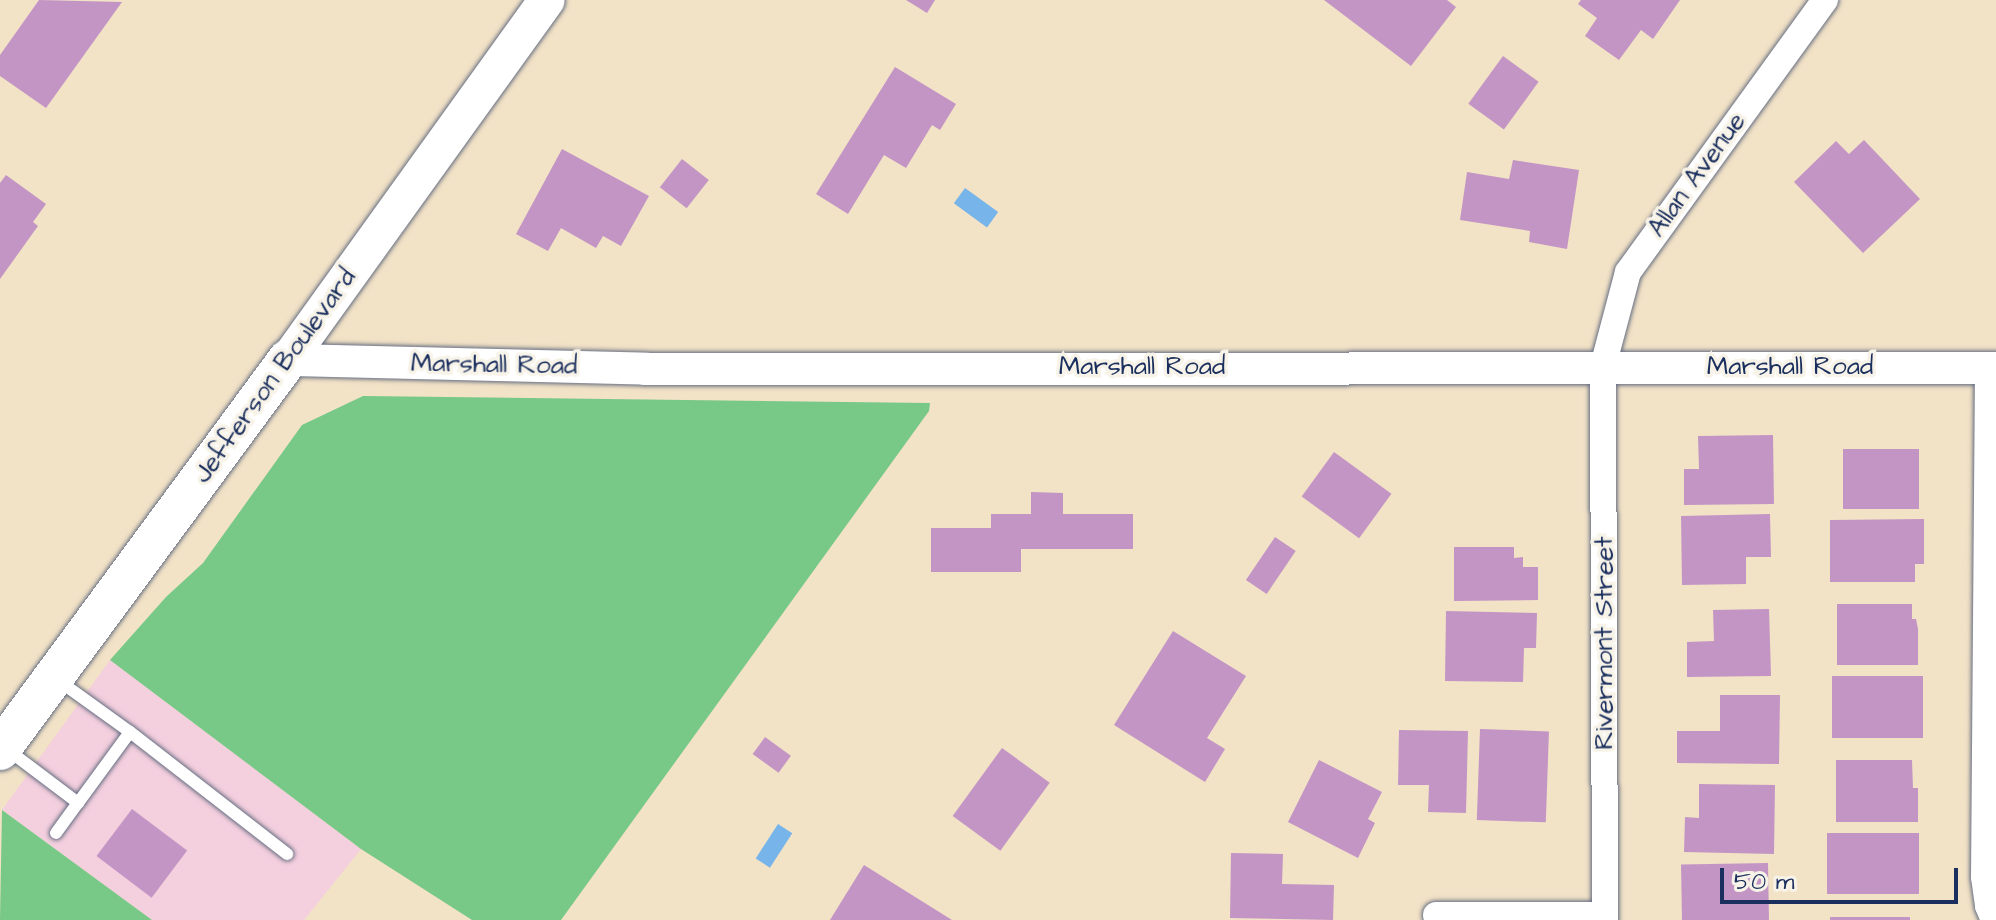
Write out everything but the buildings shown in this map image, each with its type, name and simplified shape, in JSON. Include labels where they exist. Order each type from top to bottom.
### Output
[{"type":"main road","name":"Jefferson Boulevard","points":[[1,748],[297,347],[547,0]]},
{"type":"street","name":"Allan Avenue","points":[[1603,366],[1628,272],[1825,0]]},
{"type":"street","name":"Marshall Road","points":[[297,347],[645,369],[1992,368]]},
{"type":"street","name":"Rivermont Street","points":[[1603,366],[1605,918]]},
{"type":"street","points":[[1992,368],[1984,877],[1988,906],[1994,920]]},
{"type":"street","points":[[1436,915],[1605,918]]},
{"type":"lane","points":[[53,676],[287,854]]},
{"type":"lane","points":[[56,833],[130,732]]},
{"type":"lane","points":[[1,748],[78,803]]},
{"type":"shaded area","points":[[110,660],[361,849],[304,920],[152,920],[2,810]]},
{"type":"green space","points":[[363,396],[930,403],[929,411],[561,920],[472,920],[361,849],[110,660],[166,597],[203,563],[302,425]]},
{"type":"green space","points":[[2,810],[152,920],[0,920]]},
{"type":"water","points":[[965,188],[998,212],[987,227],[954,203]]},
{"type":"water","points":[[778,824],[792,833],[770,868],[756,858]]}]
